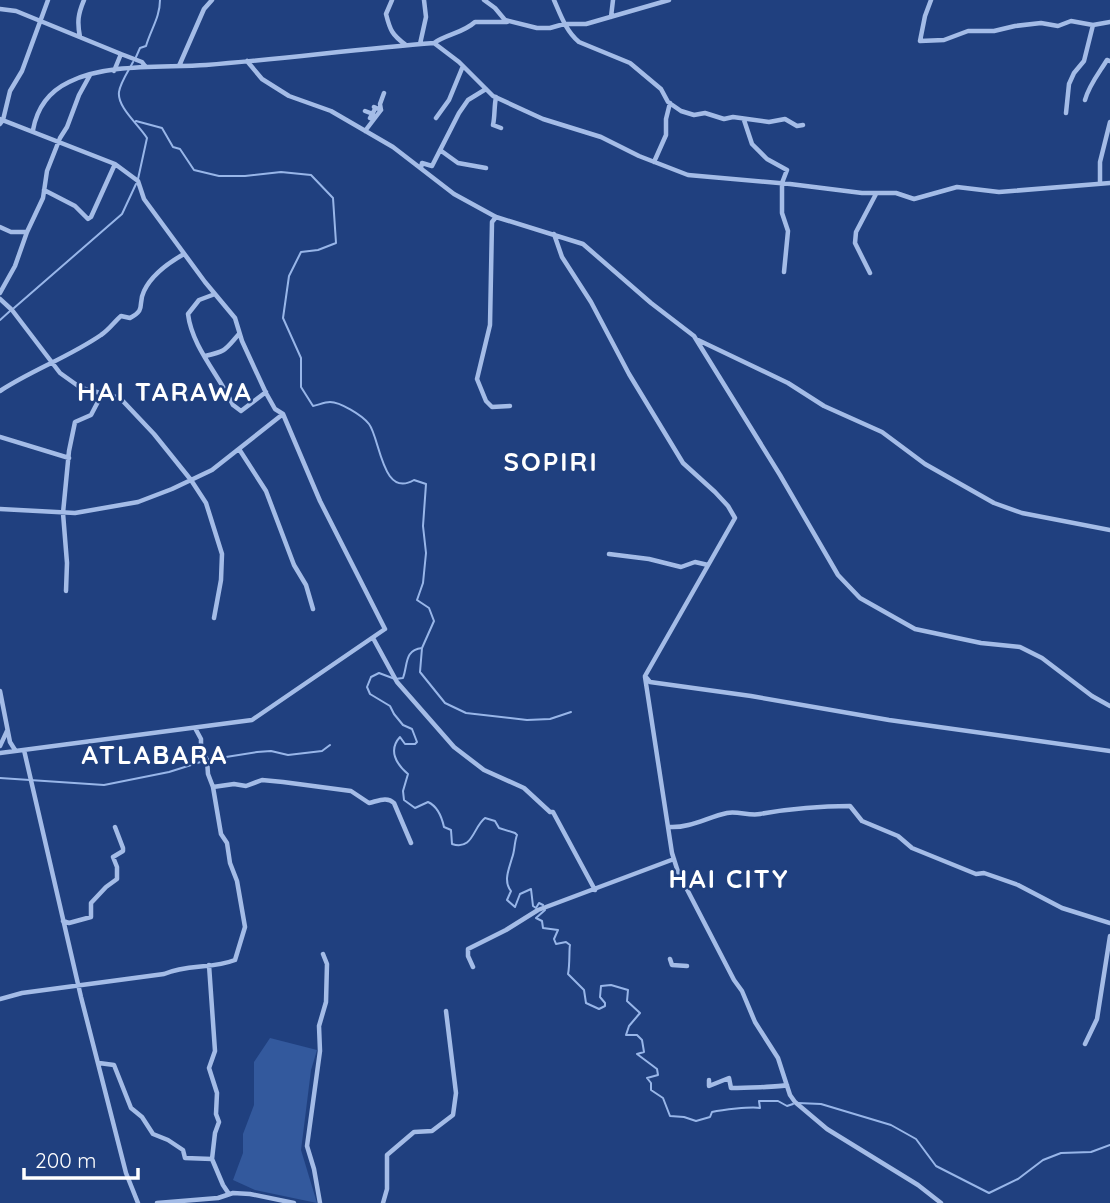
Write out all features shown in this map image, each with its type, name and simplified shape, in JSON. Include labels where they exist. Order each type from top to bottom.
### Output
[{"type":"street","points":[[0,753],[252,720],[386,629],[320,501],[283,414],[275,409],[266,392],[235,318],[144,199],[138,181],[115,164],[33,130],[1,121],[10,91],[22,71],[48,0]]},
{"type":"street","points":[[80,37],[78,15],[84,0]]},
{"type":"street","points":[[179,66],[204,9],[212,0]]},
{"type":"street","points":[[392,0],[386,13],[393,36],[407,45]]},
{"type":"street","points":[[420,44],[426,17],[424,0]]},
{"type":"street","points":[[484,0],[510,22]]},
{"type":"street","points":[[554,0],[564,24],[579,42],[629,63],[661,89],[670,103],[681,111],[690,114],[705,113],[724,119],[733,117],[769,122],[785,119],[803,125]]},
{"type":"street","points":[[611,17],[613,0]]},
{"type":"street","points":[[33,130],[42,103],[68,82],[90,75],[145,66],[247,61],[434,43],[464,31],[475,22],[510,22],[537,28],[586,24],[669,0]]},
{"type":"street","points":[[931,0],[920,41],[944,40],[968,31],[994,31],[1041,23],[1058,26],[1071,21],[1093,25],[1110,22]]},
{"type":"street","points":[[0,9],[16,11],[134,59],[145,66]]},
{"type":"street","points":[[1066,113],[1069,85],[1084,61],[1093,25]]},
{"type":"street","points":[[434,43],[496,97],[543,119],[601,137],[688,175],[876,194],[896,193],[914,198],[923,198],[957,187],[999,192],[1110,183]]},
{"type":"street","points":[[114,71],[121,54]]},
{"type":"street","points":[[1085,100],[1089,87],[1096,81],[1107,60],[1110,61]]},
{"type":"street","points":[[247,61],[262,79],[289,96],[331,111],[393,146],[454,194],[496,217],[583,244],[697,340],[788,383],[824,406],[882,432],[925,464],[993,503],[1023,513],[1110,530]]},
{"type":"street","points":[[436,118],[449,100],[463,66]]},
{"type":"street","points":[[0,293],[15,266],[41,203],[47,171],[59,140],[90,75]]},
{"type":"street","points":[[421,168],[422,163],[432,166],[468,100],[486,89]]},
{"type":"street","points":[[365,131],[384,93]]},
{"type":"street","points":[[496,97],[493,111],[496,119],[493,125],[501,128]]},
{"type":"street","points":[[654,162],[666,135],[670,103]]},
{"type":"street","points":[[365,111],[374,112]]},
{"type":"street","points":[[744,120],[749,129],[748,137],[755,147],[767,159],[787,170],[782,183],[782,213],[788,231],[784,272]]},
{"type":"street","points":[[1100,183],[1100,162],[1110,122]]},
{"type":"street","points":[[1105,144],[1110,137]]},
{"type":"street","points":[[440,150],[458,163],[486,168]]},
{"type":"street","points":[[44,190],[75,206],[88,219],[115,164]]},
{"type":"street","points":[[870,273],[855,243],[856,232],[876,194]]},
{"type":"street","points":[[496,217],[492,222],[489,325],[477,379],[486,401],[492,407],[510,406]]},
{"type":"street","points":[[0,227],[11,232],[27,232]]},
{"type":"street","points":[[554,234],[562,257],[592,302],[629,374],[683,463],[715,492],[735,518],[645,676],[674,859],[696,909],[742,991],[755,1022],[778,1058],[795,1102],[817,1122],[918,1185],[941,1203]]},
{"type":"street","points":[[0,391],[104,333],[121,316],[130,318],[139,314],[143,293],[154,276],[184,254]]},
{"type":"street","points":[[215,294],[199,300],[188,314],[189,323],[205,356],[233,405],[242,411],[266,392]]},
{"type":"street","points":[[0,299],[71,382],[81,388],[120,398],[154,434],[191,480],[206,503],[222,554],[222,571],[214,618]]},
{"type":"street","points":[[205,356],[221,353],[232,345],[240,334]]},
{"type":"street","points":[[697,340],[823,551],[850,590],[915,629],[981,643],[1020,647],[1042,658],[1092,696],[1110,706]]},
{"type":"street","points":[[66,592],[63,513],[71,437],[75,422],[91,415],[102,394]]},
{"type":"street","points":[[0,509],[63,513],[138,502],[221,464],[283,414]]},
{"type":"street","points":[[0,438],[69,458]]},
{"type":"street","points":[[239,449],[266,491],[294,565],[306,585],[313,609]]},
{"type":"street","points":[[609,554],[649,559],[684,568],[695,562],[708,565]]},
{"type":"street","points":[[373,638],[397,682],[454,747],[484,770],[524,788],[544,807],[554,811],[595,890]]},
{"type":"street","points":[[645,676],[650,682],[889,720],[1110,751]]},
{"type":"street","points":[[0,691],[10,743],[15,750]]},
{"type":"street","points":[[0,999],[22,993],[164,974],[183,968],[214,966],[234,960],[245,927],[237,881],[230,863],[227,843],[221,834],[207,760],[201,750],[201,739],[195,728]]},
{"type":"street","points":[[0,746],[8,730]]},
{"type":"street","points":[[24,749],[63,921],[126,1173],[138,1203]]},
{"type":"street","points":[[213,787],[234,784],[246,786],[262,780],[351,790],[369,803],[380,798],[390,800],[394,803],[411,843]]},
{"type":"street","points":[[670,827],[683,827],[729,813],[759,814],[765,811],[818,806],[850,806],[862,821],[898,836],[912,848],[976,874],[984,873],[1018,885],[1062,908],[1110,923]]},
{"type":"street","points":[[63,921],[69,923],[91,917],[91,903],[117,879],[114,855],[123,851],[123,848],[116,827]]},
{"type":"street","points":[[473,967],[468,949],[538,910],[674,859]]},
{"type":"street","points":[[1085,1044],[1097,1019],[1110,936]]},
{"type":"street","points":[[320,1203],[319,1187],[307,1146],[320,1051],[319,1026],[326,1002],[327,964],[323,954]]},
{"type":"street","points":[[670,959],[672,965],[687,966]]},
{"type":"street","points":[[209,965],[215,1051],[209,1068],[217,1093],[216,1111],[219,1122],[212,1159],[229,1194]]},
{"type":"street","points":[[383,1203],[387,1189],[387,1155],[414,1132],[432,1131],[453,1115],[456,1093],[446,1011]]},
{"type":"street","points":[[99,1063],[114,1065],[131,1108],[142,1117],[153,1134],[183,1150],[185,1158],[212,1159]]},
{"type":"street","points":[[709,1080],[709,1086],[729,1078],[732,1088],[787,1085]]},
{"type":"street","points":[[157,1203],[218,1198],[229,1194],[250,1194],[294,1203]]},
{"type":"shaded area","points":[[270,1038],[317,1050],[311,1070],[301,1150],[317,1203],[255,1190],[233,1180],[243,1153],[243,1134],[254,1105],[254,1062]]},
{"type":"waterway","points":[[136,57],[140,48],[146,46],[157,18],[160,0]]},
{"type":"waterway","points":[[133,62],[123,81],[119,98],[147,138],[138,179]]},
{"type":"waterway","points":[[136,121],[162,128],[173,147],[180,149],[194,170],[219,176],[281,172],[311,175],[333,198],[336,243],[318,250],[301,252],[289,276],[283,318],[301,358],[301,387],[313,406],[328,402],[356,413],[369,424],[384,464],[395,481],[403,484],[414,480],[426,484],[423,526],[426,553],[423,583],[417,600],[429,608],[434,621],[422,648],[420,672],[445,703],[466,713],[527,720],[550,719],[571,712]]},
{"type":"waterway","points":[[14,308],[122,214],[136,184]]},
{"type":"waterway","points":[[0,320],[10,311]]},
{"type":"waterway","points":[[422,648],[409,655],[403,678],[395,679],[379,673],[371,677],[367,687],[370,694],[390,706],[403,725],[412,729],[417,742],[405,744],[400,737],[394,747],[397,761],[408,774],[403,791],[404,800],[415,808],[428,802],[434,806],[444,827],[451,830],[452,844],[459,845],[469,841],[485,818],[495,821],[499,828],[515,833],[517,835],[507,879],[511,891],[507,900],[515,907],[520,894],[531,889],[533,906],[536,908],[539,903],[543,905]]},
{"type":"waterway","points":[[0,778],[104,785],[169,772],[207,760],[257,752],[271,751],[288,755],[322,751],[330,745]]},
{"type":"waterway","points":[[545,910],[536,918],[542,921],[543,928],[558,930],[554,939],[556,944],[566,942],[570,945],[568,974],[584,990],[586,1003],[599,1009],[605,1006],[600,997],[601,986],[611,985],[628,990],[627,1001],[640,1013],[629,1026],[626,1035],[637,1035],[642,1040],[644,1052],[637,1054],[657,1069],[658,1075],[647,1078],[651,1083],[651,1090],[663,1098],[670,1116],[696,1121],[710,1117],[712,1112],[760,1108],[759,1101],[778,1101],[787,1106],[793,1104]]},
{"type":"waterway","points":[[798,1103],[821,1104],[891,1125],[916,1139],[936,1166],[989,1193],[1018,1179],[1043,1160],[1061,1153],[1091,1152],[1110,1145]]},
{"type":"district","name":"HAI TARAWA","points":[[165,392]]},
{"type":"district","name":"SOPIRI","points":[[551,462]]},
{"type":"district","name":"ATLABARA","points":[[155,755]]},
{"type":"district","name":"HAI CITY","points":[[729,879]]}]
